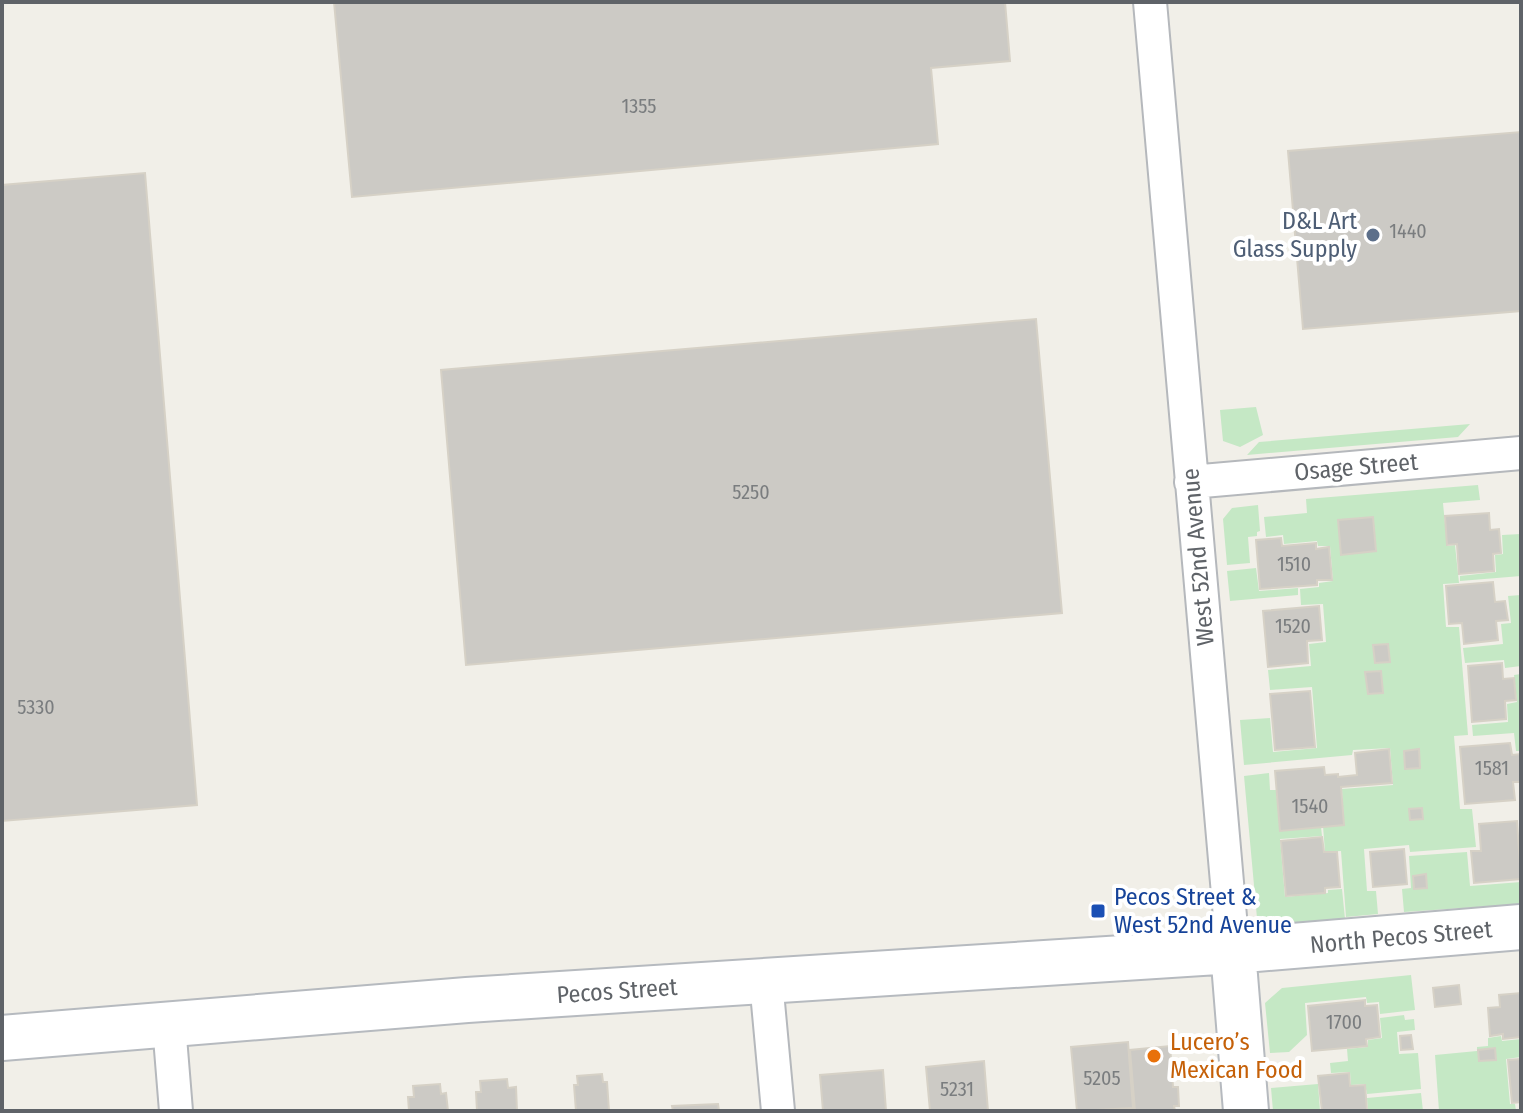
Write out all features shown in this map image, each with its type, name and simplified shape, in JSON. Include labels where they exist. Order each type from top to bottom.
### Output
[{"type":"main road","name":"North Pecos Street","points":[[1233,951],[1521,927]]},
{"type":"main road","name":"Pecos Street","points":[[2,1038],[467,1000],[1233,951]]},
{"type":"main road","name":"West 52nd Avenue","points":[[1233,951],[1246,1111]]},
{"type":"street","name":"West 52nd Avenue","points":[[1150,2],[1233,951]]},
{"type":"street","name":"Osage Street","points":[[1191,482],[1521,453]]},
{"type":"street","points":[[766,981],[778,1111]]},
{"type":"street","points":[[169,1025],[176,1111]]},
{"type":"green space","points":[[1256,407],[1263,435],[1240,447],[1223,441],[1220,410]]},
{"type":"green space","points":[[1470,424],[1458,437],[1247,455],[1259,442]]},
{"type":"green space","points":[[1478,485],[1480,500],[1443,503],[1447,546],[1455,545],[1459,583],[1443,584],[1446,627],[1459,627],[1468,735],[1454,736],[1460,809],[1472,809],[1476,847],[1410,852],[1409,845],[1364,849],[1367,891],[1376,891],[1378,914],[1346,917],[1341,851],[1325,852],[1323,826],[1344,824],[1342,789],[1393,785],[1390,748],[1353,750],[1352,755],[1244,765],[1240,720],[1270,718],[1273,752],[1317,748],[1312,687],[1270,690],[1268,670],[1311,666],[1309,644],[1326,642],[1323,604],[1301,605],[1300,589],[1319,587],[1319,583],[1333,581],[1330,546],[1318,546],[1317,541],[1284,544],[1283,535],[1266,537],[1264,517],[1307,513],[1306,499]]},
{"type":"green space","points":[[1258,505],[1260,531],[1257,536],[1248,537],[1250,563],[1227,565],[1223,519],[1232,508]]},
{"type":"green space","points":[[1521,534],[1521,576],[1460,581],[1460,576],[1496,572],[1495,555],[1503,554],[1502,535]]},
{"type":"green space","points":[[1256,568],[1259,591],[1298,588],[1298,595],[1230,601],[1227,571]]},
{"type":"green space","points":[[1521,595],[1521,666],[1505,668],[1504,660],[1465,663],[1463,648],[1503,644],[1501,624],[1511,623],[1508,596]]},
{"type":"green space","points":[[1521,674],[1521,751],[1516,751],[1514,733],[1473,736],[1472,725],[1508,722],[1507,704],[1517,702],[1514,675]]},
{"type":"green space","points":[[1269,773],[1270,790],[1276,790],[1280,831],[1321,827],[1322,836],[1280,839],[1285,897],[1342,889],[1345,919],[1267,926],[1257,918],[1244,776]]},
{"type":"green space","points":[[1467,852],[1470,886],[1521,882],[1521,904],[1404,912],[1402,889],[1411,888],[1409,856]]},
{"type":"green space","points":[[1411,975],[1415,1010],[1380,1014],[1379,1002],[1367,1003],[1366,997],[1305,1003],[1307,1035],[1289,1052],[1270,1053],[1265,1003],[1282,988]]},
{"type":"green space","points":[[1404,1015],[1405,1020],[1414,1019],[1415,1030],[1397,1032],[1399,1054],[1418,1053],[1421,1089],[1367,1094],[1365,1084],[1351,1085],[1350,1072],[1331,1073],[1330,1063],[1348,1061],[1347,1049],[1368,1047],[1368,1040],[1382,1038],[1380,1018]]},
{"type":"green space","points":[[1501,1036],[1502,1041],[1521,1039],[1521,1057],[1506,1059],[1510,1104],[1515,1104],[1516,1111],[1439,1111],[1435,1055],[1477,1051],[1477,1047],[1488,1046],[1488,1038]]},
{"type":"green space","points":[[1318,1084],[1320,1111],[1273,1111],[1271,1088]]},
{"type":"green space","points":[[1421,1093],[1423,1111],[1368,1111],[1367,1098]]},
{"type":"building","points":[[334,2],[1005,2],[1010,61],[931,68],[938,144],[352,197]]},
{"type":"building","points":[[1521,132],[1521,311],[1303,329],[1288,151]]},
{"type":"building","points":[[145,173],[197,805],[2,821],[2,185]]},
{"type":"building","points":[[1036,319],[1062,613],[466,665],[441,370]]},
{"type":"building","points":[[1489,513],[1490,530],[1499,529],[1501,553],[1493,554],[1494,571],[1459,574],[1457,544],[1447,545],[1445,516]]},
{"type":"building","points":[[1373,517],[1376,551],[1341,555],[1338,520]]},
{"type":"building","points":[[1281,538],[1282,546],[1316,543],[1316,549],[1329,547],[1332,580],[1317,580],[1317,585],[1260,589],[1256,540]]},
{"type":"building","points":[[1493,582],[1495,602],[1505,601],[1508,620],[1496,621],[1498,640],[1464,644],[1462,623],[1449,624],[1446,586]]},
{"type":"building","points":[[1319,606],[1322,640],[1307,641],[1308,663],[1268,667],[1263,611]]},
{"type":"building","points":[[1388,644],[1390,662],[1375,663],[1373,645]]},
{"type":"building","points":[[1502,663],[1503,679],[1514,678],[1516,700],[1505,701],[1506,719],[1472,722],[1468,666]]},
{"type":"building","points":[[1381,671],[1383,693],[1368,694],[1365,672]]},
{"type":"building","points":[[1310,691],[1315,747],[1275,750],[1270,694]]},
{"type":"building","points":[[1510,743],[1512,755],[1521,754],[1521,782],[1513,782],[1515,800],[1465,804],[1460,747]]},
{"type":"building","points":[[1389,749],[1392,783],[1341,787],[1344,825],[1280,831],[1275,771],[1324,767],[1325,775],[1357,775],[1355,753]]},
{"type":"building","points":[[1419,749],[1420,768],[1405,769],[1404,751]]},
{"type":"building","points":[[1422,808],[1423,819],[1410,820],[1409,809]]},
{"type":"building","points":[[1517,821],[1521,879],[1474,883],[1471,851],[1481,851],[1479,824]]},
{"type":"building","points":[[1322,837],[1324,852],[1337,852],[1340,887],[1325,888],[1325,893],[1286,896],[1281,841]]},
{"type":"building","points":[[1404,849],[1407,884],[1373,887],[1370,852]]},
{"type":"building","points":[[1426,874],[1427,888],[1414,889],[1413,876]]},
{"type":"building","points":[[1459,985],[1461,1004],[1435,1007],[1433,988]]},
{"type":"building","points":[[1521,993],[1521,1037],[1503,1039],[1503,1034],[1490,1036],[1488,1008],[1500,1007],[1499,995]]},
{"type":"building","points":[[1365,1000],[1365,1006],[1377,1005],[1380,1037],[1366,1039],[1367,1046],[1312,1051],[1308,1006]]},
{"type":"building","points":[[1411,1035],[1413,1049],[1401,1050],[1400,1036]]},
{"type":"building","points":[[1128,1042],[1133,1108],[1077,1111],[1071,1047]]},
{"type":"building","points":[[1170,1046],[1173,1087],[1178,1087],[1179,1106],[1174,1106],[1175,1111],[1135,1111],[1130,1050]]},
{"type":"building","points":[[1495,1048],[1496,1060],[1479,1061],[1478,1050]]},
{"type":"building","points":[[1521,1059],[1521,1102],[1512,1103],[1508,1060]]},
{"type":"building","points":[[984,1061],[988,1111],[930,1111],[926,1067]]},
{"type":"building","points":[[883,1070],[886,1111],[823,1111],[820,1075]]},
{"type":"building","points":[[1349,1073],[1350,1086],[1365,1085],[1367,1111],[1322,1111],[1318,1076]]},
{"type":"building","points":[[602,1074],[603,1082],[607,1082],[609,1111],[576,1111],[574,1085],[578,1085],[577,1076]]},
{"type":"building","points":[[507,1079],[508,1088],[516,1087],[517,1111],[477,1111],[476,1092],[481,1092],[480,1081]]},
{"type":"building","points":[[440,1084],[441,1094],[446,1093],[448,1111],[409,1111],[408,1097],[414,1097],[413,1086]]},
{"type":"building","points":[[718,1104],[719,1111],[673,1111],[672,1106]]},
{"type":"place","name":"D&L Art Glass Supply","points":[[1373,235]]},
{"type":"place","name":"Pecos Street & West 52nd Avenue","points":[[1098,911]]},
{"type":"place","name":"Lucero’s Mexican Food","points":[[1154,1056]]}]
